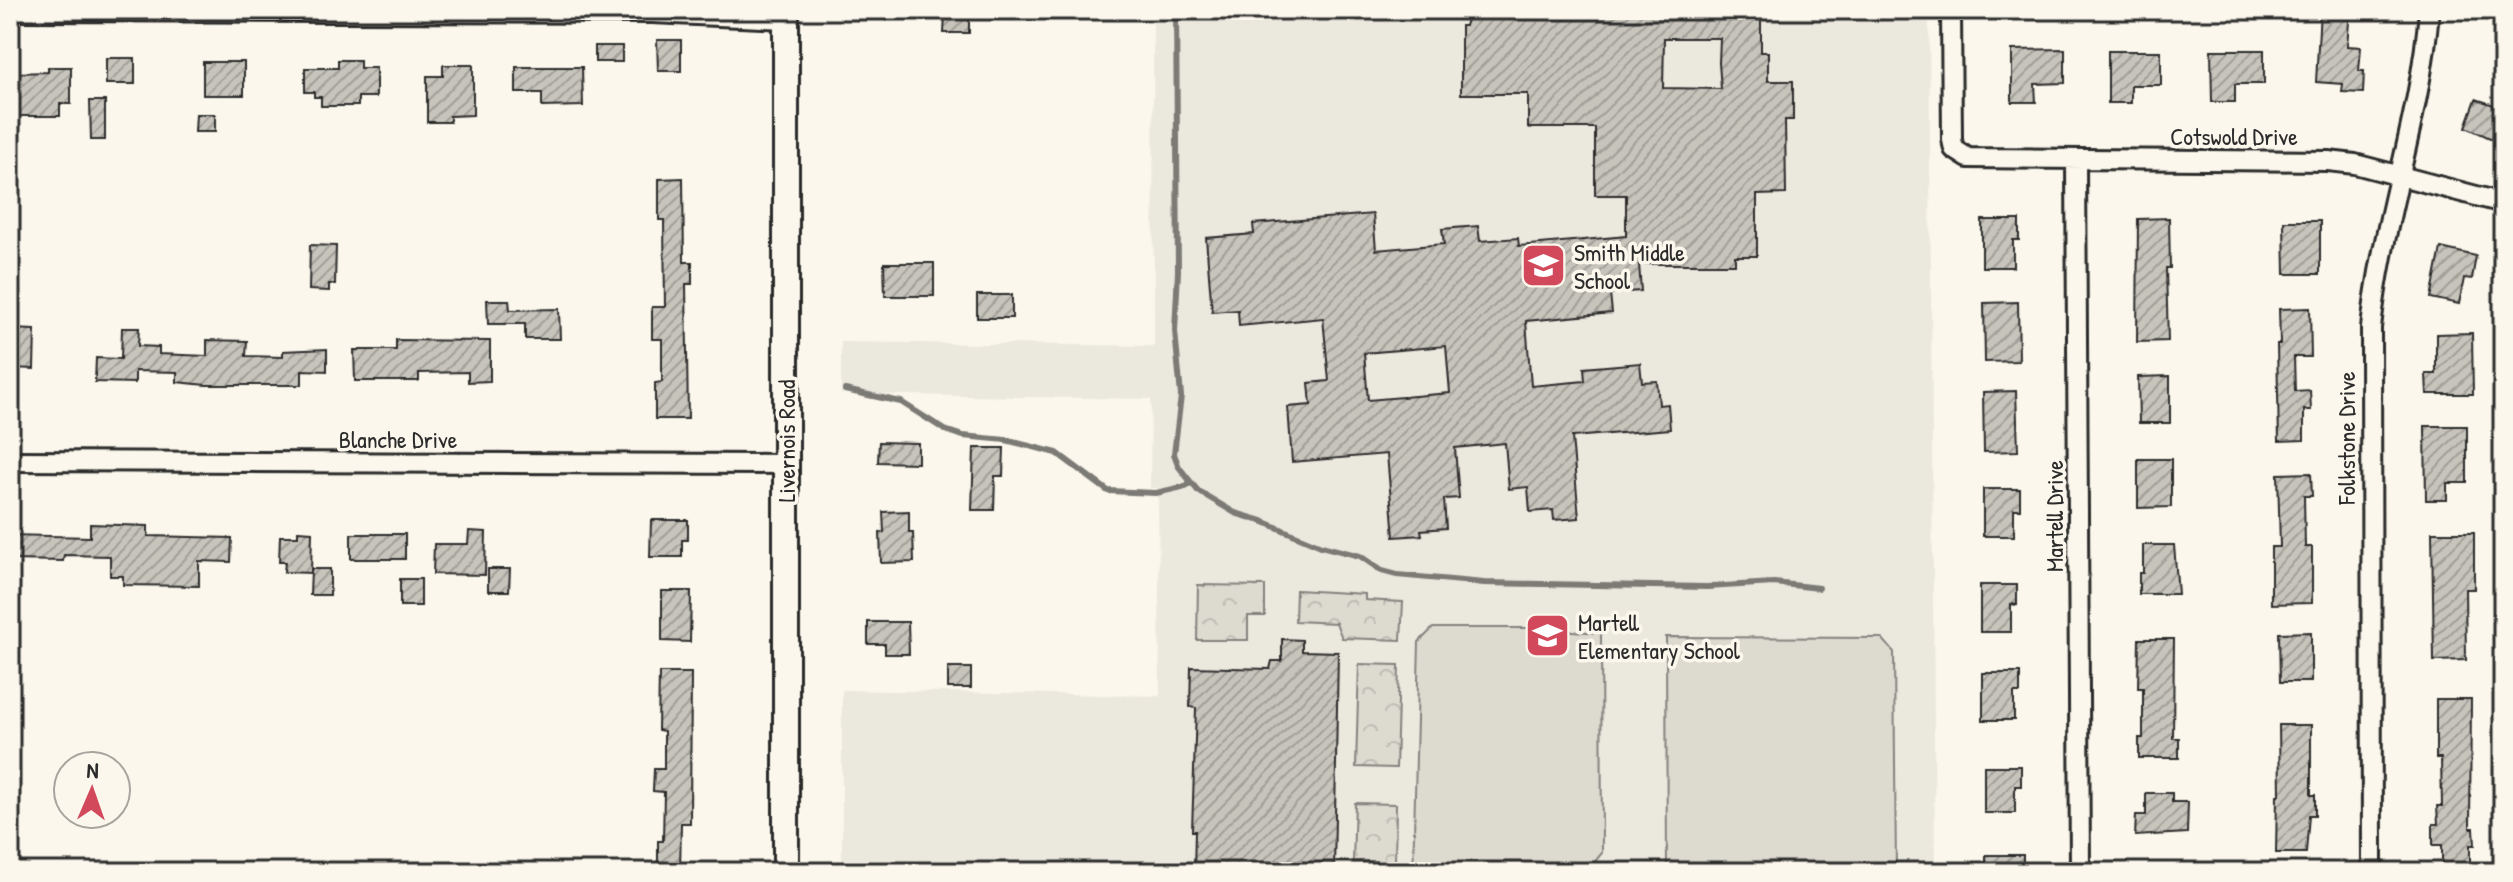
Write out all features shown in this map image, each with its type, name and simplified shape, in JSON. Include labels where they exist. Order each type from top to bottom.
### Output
[{"type":"main road","name":"Livernois Road","points":[[786,15],[786,872]]},
{"type":"street","name":"Cotswold Drive","points":[[1951,10],[1952,132],[1954,149],[1960,155],[1986,160],[2328,161],[2355,164],[2503,203]]},
{"type":"street","name":"Folkstone Drive","points":[[2372,872],[2369,351],[2374,293],[2423,63],[2429,10]]},
{"type":"street","points":[[10,11],[786,15]]},
{"type":"street","name":"Martell Drive","points":[[2076,160],[2080,872]]},
{"type":"street","name":"Blanche Drive","points":[[10,461],[786,464]]},
{"type":"shaded area","points":[[1153,10],[1929,10],[1935,872],[842,872],[842,690],[1160,696],[1158,488],[1150,488],[1151,399],[841,394],[841,342],[1154,346]]},
{"type":"green space","points":[[1198,585],[1265,586],[1265,616],[1248,616],[1248,640],[1197,640]]},
{"type":"green space","points":[[1296,590],[1365,594],[1365,600],[1403,602],[1401,640],[1342,638],[1336,623],[1295,621]]},
{"type":"green space","points":[[1433,628],[1530,628],[1601,633],[1602,853],[1582,872],[1413,872],[1419,642]]},
{"type":"green space","points":[[1666,637],[1882,638],[1894,652],[1896,872],[1667,872]]},
{"type":"green space","points":[[1359,664],[1399,665],[1396,768],[1356,767]]},
{"type":"green space","points":[[1355,803],[1396,804],[1395,862],[1353,861]]},
{"type":"building","points":[[1536,10],[1757,10],[1757,19],[1761,19],[1761,52],[1768,52],[1768,81],[1793,81],[1793,120],[1785,120],[1786,194],[1757,195],[1757,256],[1735,256],[1735,264],[1639,264],[1641,291],[1610,293],[1612,313],[1526,321],[1531,386],[1585,381],[1584,368],[1640,363],[1642,382],[1657,381],[1659,405],[1668,404],[1670,429],[1572,437],[1579,518],[1554,520],[1553,510],[1530,512],[1528,487],[1509,489],[1505,443],[1455,448],[1459,498],[1444,499],[1446,528],[1421,530],[1422,535],[1394,537],[1387,454],[1292,462],[1288,407],[1311,405],[1309,383],[1329,381],[1323,318],[1239,326],[1238,310],[1212,312],[1206,238],[1254,234],[1253,224],[1373,214],[1376,250],[1444,244],[1442,229],[1478,226],[1480,241],[1518,238],[1519,246],[1626,236],[1626,195],[1595,195],[1595,128],[1528,128],[1528,94],[1461,94],[1461,26],[1465,26],[1467,19],[1536,17]],"holes":[[[1664,38],[1720,38],[1721,89],[1663,88]],[[1446,346],[1450,393],[1368,400],[1364,353]]]},
{"type":"building","points":[[2320,10],[2350,10],[2347,46],[2361,47],[2359,71],[2364,71],[2363,93],[2342,92],[2343,84],[2316,82]]},
{"type":"building","points":[[945,16],[969,17],[969,33],[944,33]]},
{"type":"building","points":[[657,40],[681,40],[681,71],[658,71]]},
{"type":"building","points":[[595,46],[622,46],[622,62],[595,62]]},
{"type":"building","points":[[2065,49],[2065,83],[2035,84],[2036,102],[2012,102],[2012,50]]},
{"type":"building","points":[[2211,50],[2264,50],[2264,84],[2235,84],[2235,102],[2212,102]]},
{"type":"building","points":[[2108,51],[2161,51],[2161,85],[2131,85],[2131,103],[2108,103]]},
{"type":"building","points":[[106,58],[135,58],[135,84],[106,84]]},
{"type":"building","points":[[338,60],[360,60],[360,68],[376,68],[376,97],[358,97],[358,106],[321,106],[321,97],[314,97],[314,92],[305,92],[305,68],[338,68]]},
{"type":"building","points":[[203,62],[244,62],[244,95],[203,95]]},
{"type":"building","points":[[443,65],[473,65],[473,115],[450,116],[450,122],[427,122],[427,76],[443,76]]},
{"type":"building","points":[[48,67],[71,67],[71,104],[60,104],[60,116],[16,116],[16,73],[48,72]]},
{"type":"building","points":[[516,67],[582,67],[583,106],[542,107],[542,93],[516,93]]},
{"type":"building","points":[[2476,99],[2503,108],[2503,144],[2466,127]]},
{"type":"building","points":[[90,101],[105,101],[105,140],[91,140]]},
{"type":"building","points":[[196,114],[215,114],[215,132],[195,132]]},
{"type":"building","points":[[683,178],[684,262],[692,262],[692,284],[686,284],[688,419],[655,419],[655,383],[662,382],[662,339],[652,339],[652,307],[665,307],[664,220],[659,220],[659,179]]},
{"type":"building","points":[[2169,218],[2170,268],[2166,268],[2168,341],[2137,342],[2138,219]]},
{"type":"building","points":[[1982,220],[2019,220],[2019,240],[2013,240],[2013,267],[1982,267]]},
{"type":"building","points":[[2284,221],[2320,221],[2320,274],[2285,274]]},
{"type":"building","points":[[310,245],[336,246],[335,284],[329,284],[329,291],[309,290]]},
{"type":"building","points":[[2441,248],[2476,256],[2472,279],[2464,278],[2459,304],[2431,298]]},
{"type":"building","points":[[884,263],[934,263],[934,296],[885,296]]},
{"type":"building","points":[[977,295],[1012,295],[1012,318],[977,318]]},
{"type":"building","points":[[487,300],[509,300],[510,310],[559,309],[560,339],[525,339],[525,324],[488,324]]},
{"type":"building","points":[[2018,302],[2019,361],[1985,362],[1984,303]]},
{"type":"building","points":[[2310,308],[2311,357],[2294,357],[2295,391],[2310,390],[2311,410],[2304,410],[2304,440],[2279,441],[2279,309]]},
{"type":"building","points":[[122,328],[139,328],[138,346],[159,347],[159,354],[207,356],[207,340],[247,341],[246,356],[283,357],[283,351],[327,349],[327,371],[302,370],[302,385],[206,385],[177,382],[177,372],[135,371],[135,383],[95,382],[96,358],[121,359]]},
{"type":"building","points":[[10,329],[35,330],[34,369],[12,368]]},
{"type":"building","points":[[2472,333],[2473,394],[2427,394],[2426,374],[2436,374],[2436,334]]},
{"type":"building","points":[[396,340],[490,341],[490,381],[468,382],[468,372],[419,373],[419,381],[355,381],[354,350],[396,350]]},
{"type":"building","points":[[2170,376],[2170,423],[2139,423],[2138,377]]},
{"type":"building","points":[[2016,391],[2018,451],[1984,452],[1983,392]]},
{"type":"building","points":[[2425,426],[2467,426],[2467,483],[2447,483],[2447,500],[2426,500]]},
{"type":"building","points":[[879,442],[918,443],[918,463],[878,462]]},
{"type":"building","points":[[974,448],[1004,448],[1003,476],[995,476],[994,510],[972,510]]},
{"type":"building","points":[[2138,459],[2171,459],[2171,507],[2138,508]]},
{"type":"building","points":[[2311,473],[2312,496],[2304,496],[2305,547],[2312,547],[2312,603],[2271,604],[2271,547],[2280,547],[2278,474]]},
{"type":"building","points":[[1983,489],[2020,489],[2020,509],[2014,509],[2014,536],[1983,536]]},
{"type":"building","points":[[909,511],[914,562],[881,563],[883,512]]},
{"type":"building","points":[[651,520],[688,520],[688,540],[682,540],[682,557],[650,557]]},
{"type":"building","points":[[90,524],[148,526],[148,536],[232,538],[231,562],[199,561],[199,586],[123,585],[123,576],[110,576],[110,556],[64,555],[63,561],[10,560],[10,535],[90,537]]},
{"type":"building","points":[[298,531],[312,532],[311,573],[284,572],[285,562],[279,562],[280,536],[298,536]]},
{"type":"building","points":[[469,531],[486,532],[485,575],[433,574],[434,544],[468,544]]},
{"type":"building","points":[[2432,532],[2474,532],[2474,589],[2465,589],[2466,660],[2434,661]]},
{"type":"building","points":[[351,534],[405,534],[405,559],[351,559]]},
{"type":"building","points":[[2143,545],[2174,545],[2178,594],[2139,594]]},
{"type":"building","points":[[311,569],[330,569],[330,595],[310,595]]},
{"type":"building","points":[[488,569],[510,569],[509,591],[488,591]]},
{"type":"building","points":[[400,579],[421,579],[421,606],[400,606]]},
{"type":"building","points":[[1980,585],[2017,585],[2017,605],[2011,604],[2011,632],[1980,632]]},
{"type":"building","points":[[662,591],[691,591],[690,642],[662,641]]},
{"type":"building","points":[[868,622],[908,622],[909,654],[885,654],[885,644],[868,644]]},
{"type":"building","points":[[2311,632],[2311,682],[2280,682],[2279,633]]},
{"type":"building","points":[[1282,639],[1302,640],[1302,651],[1338,652],[1334,872],[1194,872],[1195,831],[1192,831],[1196,708],[1190,707],[1191,667],[1270,669],[1272,661],[1282,661]]},
{"type":"building","points":[[2139,639],[2174,639],[2173,738],[2179,738],[2179,758],[2139,758],[2139,738],[2143,738],[2143,688],[2138,688]]},
{"type":"building","points":[[948,668],[971,668],[971,688],[948,688]]},
{"type":"building","points":[[659,673],[691,673],[690,823],[681,823],[680,872],[658,872],[658,841],[663,841],[664,792],[653,791],[654,769],[664,769],[664,731],[658,730]]},
{"type":"building","points":[[1983,673],[2020,673],[2020,693],[2014,693],[2014,720],[1983,720]]},
{"type":"building","points":[[2436,699],[2471,699],[2470,828],[2474,828],[2475,845],[2470,845],[2470,872],[2442,872],[2442,845],[2433,845],[2433,824],[2438,824],[2437,806],[2442,806],[2441,758],[2436,758]]},
{"type":"building","points":[[2279,725],[2311,725],[2311,795],[2315,795],[2315,815],[2309,815],[2306,853],[2276,853],[2277,795],[2280,795]]},
{"type":"building","points":[[1984,766],[2021,766],[2021,786],[2015,786],[2015,813],[1984,813]]},
{"type":"building","points":[[2146,793],[2172,793],[2172,802],[2188,802],[2187,833],[2135,836],[2136,815],[2146,815]]},
{"type":"building","points":[[1986,855],[2023,855],[2023,872],[1986,872]]},
{"type":"waterway","points":[[1176,10],[1178,271],[1175,331],[1181,396],[1174,454],[1179,467],[1198,491],[1235,513],[1321,546],[1360,556],[1382,571],[1397,575],[1484,583],[1707,587],[1774,583],[1819,588]]},
{"type":"waterway","points":[[845,390],[901,402],[945,430],[963,436],[1006,440],[1057,453],[1108,491],[1156,493],[1187,486],[1190,481]]},
{"type":"place","name":"Smith Middle School","points":[[1543,266]]},
{"type":"place","name":"Martell Elementary School","points":[[1547,636]]}]
